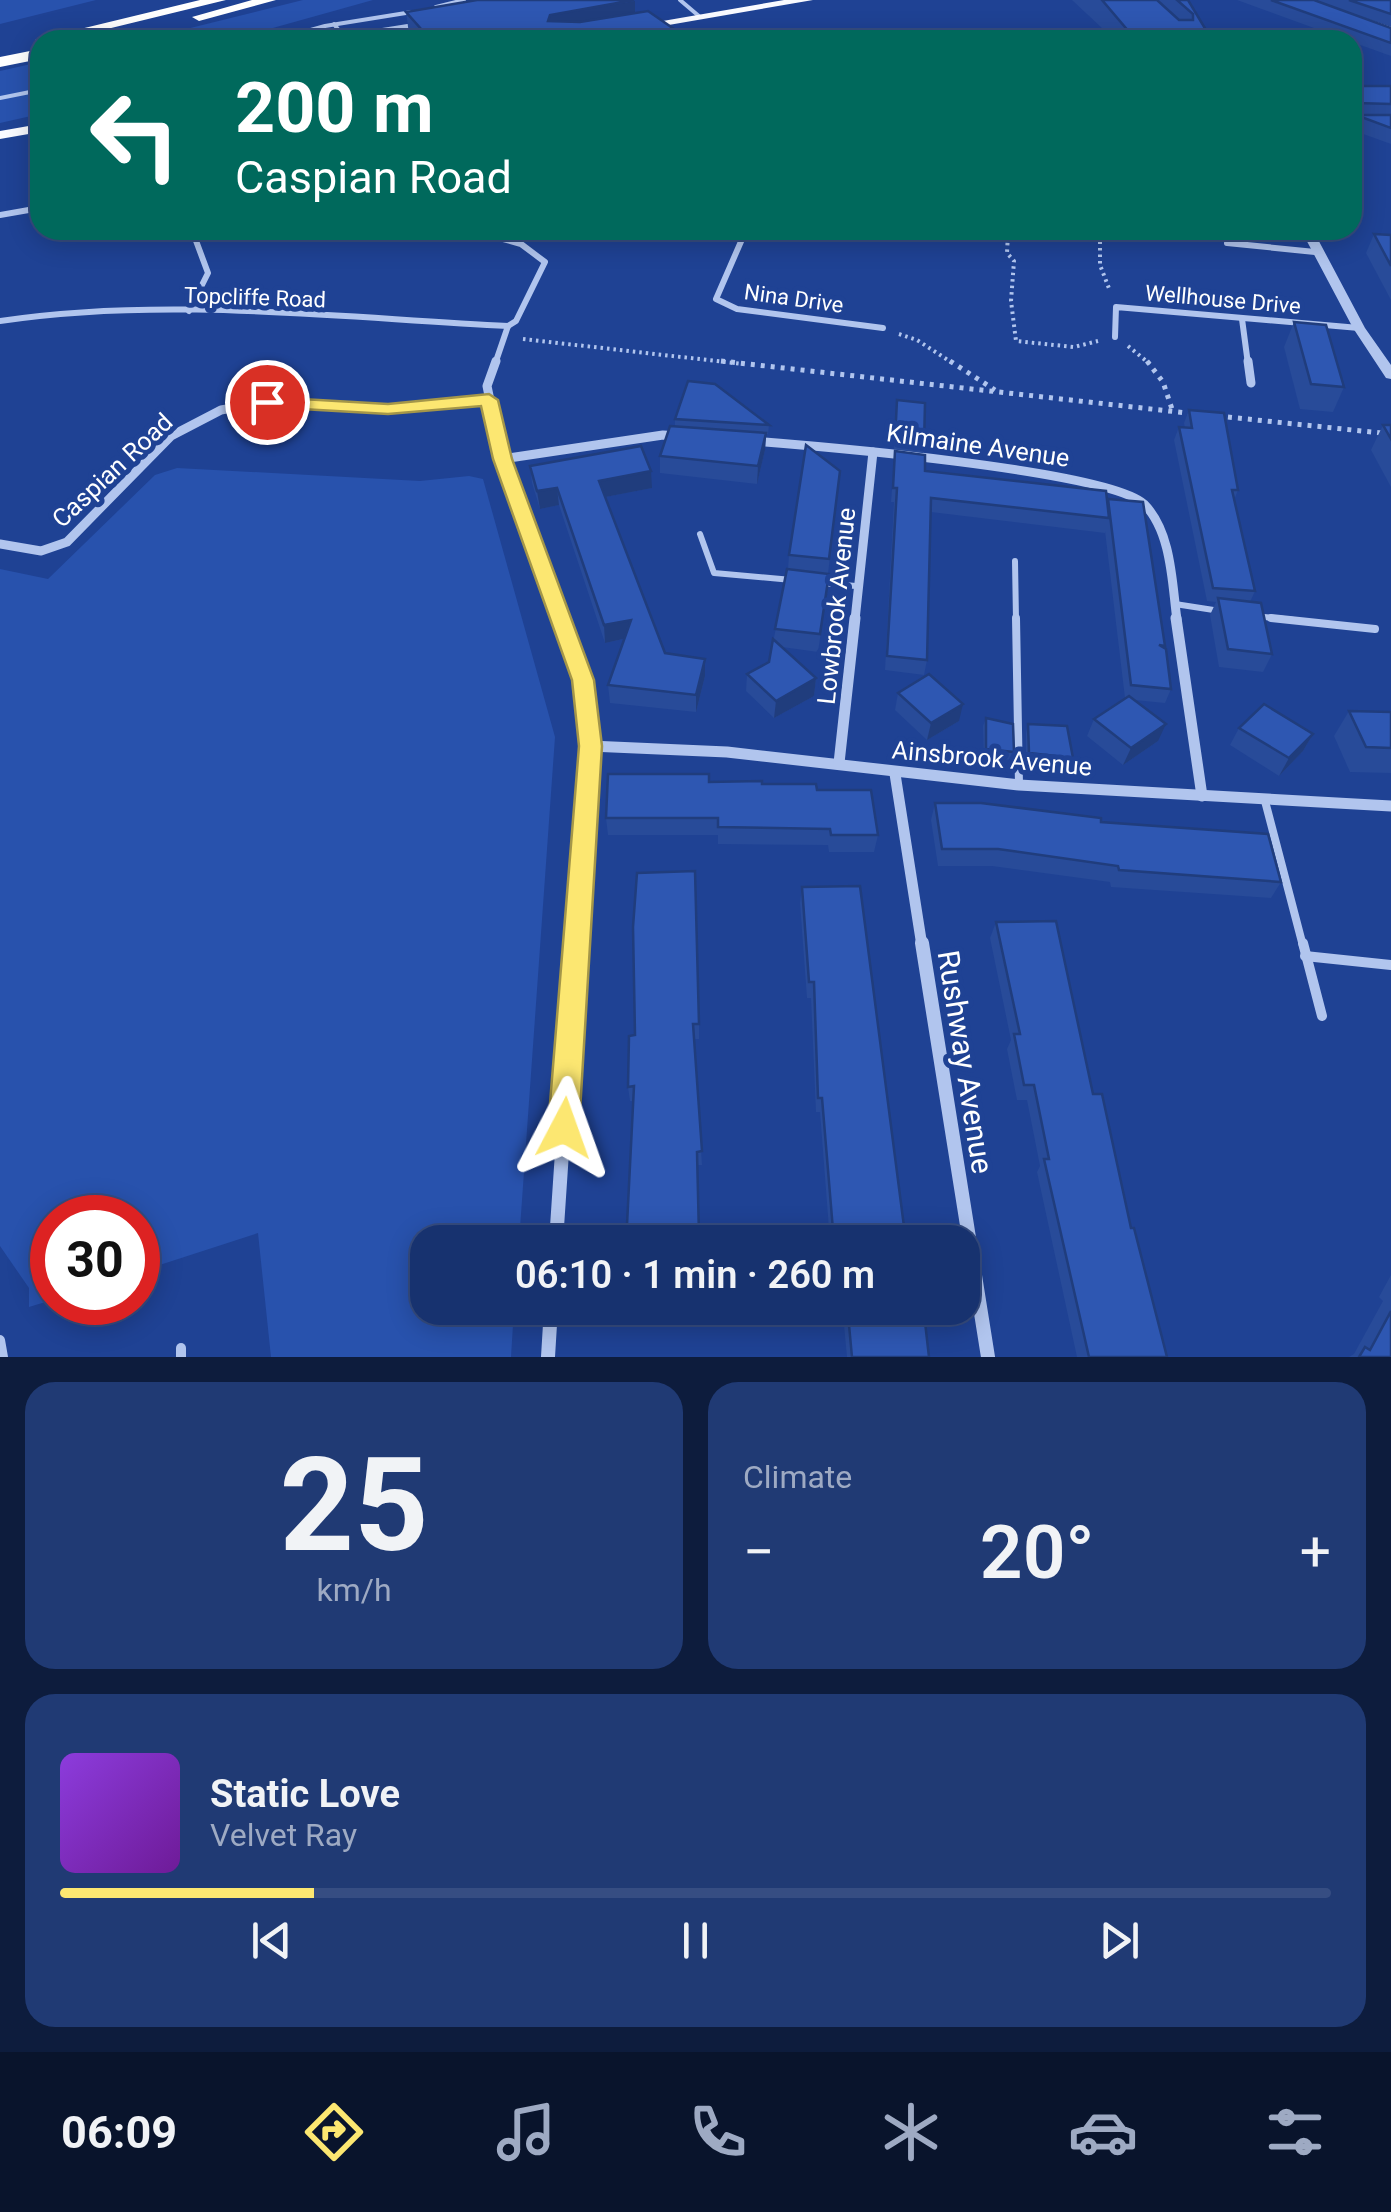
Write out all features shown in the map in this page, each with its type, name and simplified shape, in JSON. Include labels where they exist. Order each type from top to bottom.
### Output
[{"type":"highway","points":[[86,30],[219,0]]},
{"type":"highway","points":[[142,30],[269,0]]},
{"type":"highway","points":[[0,49],[30,42]]},
{"type":"highway","points":[[0,62],[30,56]]},
{"type":"main road","points":[[622,29],[807,0]]},
{"type":"main road","points":[[1314,4],[1391,31]]},
{"type":"main road","points":[[0,134],[30,130]]},
{"type":"street","points":[[0,215],[30,210]]},
{"type":"street","points":[[188,311],[208,274],[196,240]]},
{"type":"street","points":[[506,240],[521,244],[545,262],[506,332],[487,386],[489,400],[502,459],[583,680],[590,746],[557,1225]]},
{"type":"street","name":"Nina Drive","points":[[742,240],[716,299],[737,310],[884,328]]},
{"type":"street","points":[[1311,240],[1359,328],[1391,375]]},
{"type":"street","points":[[1227,243],[1315,252]]},
{"type":"street","name":"Wellhouse Drive","points":[[1115,338],[1116,307],[1359,328]]},
{"type":"street","name":"Topcliffe Road","points":[[0,321],[66,310],[188,311],[506,332]]},
{"type":"street","points":[[1242,319],[1251,383]]},
{"type":"street","name":"Caspian Road","points":[[0,544],[41,551],[67,542],[172,436],[221,410],[267,402],[388,409],[489,400]]},
{"type":"street","points":[[502,459],[663,436],[701,438]]},
{"type":"street","name":"Kilmaine Avenue","points":[[740,440],[873,452],[1093,484],[1134,496],[1154,515],[1167,552],[1202,796]]},
{"type":"street","name":"Lowbrook Avenue","points":[[840,764],[873,452]]},
{"type":"street","name":"Ainsbrook Avenue","points":[[590,746],[726,752],[1019,785],[1391,806]]},
{"type":"street","name":"Rushway Avenue","points":[[895,774],[988,1357]]},
{"type":"street","points":[[548,1357],[550,1325]]},
{"type":"lane","points":[[430,8],[464,0]]},
{"type":"lane","points":[[680,0],[700,17]]},
{"type":"lane","points":[[452,4],[461,8]]},
{"type":"lane","points":[[312,30],[420,10]]},
{"type":"lane","points":[[381,30],[430,22]]},
{"type":"lane","points":[[334,24],[338,30]]},
{"type":"lane","points":[[0,98],[30,92]]},
{"type":"lane","points":[[700,534],[714,573],[856,586]]},
{"type":"lane","points":[[1015,561],[1019,785]]},
{"type":"lane","points":[[1175,604],[1231,612]]},
{"type":"lane","points":[[1250,616],[1375,629]]},
{"type":"lane","points":[[1265,801],[1286,868],[1322,1016]]},
{"type":"lane","points":[[1305,956],[1391,966]]},
{"type":"lane","points":[[0,1340],[3,1357]]},
{"type":"path","points":[[1008,240],[1007,253],[1014,261],[1011,301],[1016,341],[1074,346],[1115,338],[1148,358],[1165,380],[1173,412]]},
{"type":"path","points":[[1100,240],[1100,265],[1116,307]]},
{"type":"path","points":[[884,328],[917,340],[1000,393]]},
{"type":"path","points":[[506,332],[1000,393],[1391,434]]},
{"type":"shaded area","points":[[0,0],[96,0],[0,24]]},
{"type":"shaded area","points":[[303,0],[373,0],[266,30],[182,30]]},
{"type":"shaded area","points":[[30,64],[30,116],[0,123],[0,71]]},
{"type":"shaded area","points":[[177,468],[420,481],[469,476],[483,479],[555,737],[520,1225],[410,1225],[410,1325],[513,1325],[511,1357],[271,1357],[258,1233],[160,1265],[160,1195],[30,1195],[30,1307],[29,1288],[0,1246],[0,569],[48,579],[155,475]]},
{"type":"building","points":[[477,0],[634,0],[550,15],[548,21],[580,22],[648,11],[674,29],[422,30],[406,12]]},
{"type":"building","points":[[1102,0],[1157,0],[1179,20],[1193,20],[1193,14],[1177,0],[1188,0],[1206,30],[1128,30]]},
{"type":"building","points":[[1271,0],[1314,0],[1391,28],[1391,43]]},
{"type":"building","points":[[1349,0],[1391,0],[1391,14]]},
{"type":"building","points":[[1362,86],[1391,86],[1391,104],[1362,103]]},
{"type":"building","points":[[1362,115],[1391,115],[1391,128],[1362,117]]},
{"type":"building","points":[[1374,234],[1391,235],[1391,266]]},
{"type":"building","points":[[1294,322],[1326,325],[1344,387],[1311,384]]},
{"type":"building","points":[[688,381],[715,384],[769,425],[675,419]]},
{"type":"building","points":[[897,400],[925,403],[924,444],[895,440]]},
{"type":"building","points":[[1189,410],[1224,413],[1238,490],[1232,490],[1255,591],[1213,588],[1179,427],[1192,428]]},
{"type":"building","points":[[670,426],[766,433],[758,466],[660,456]]},
{"type":"building","points":[[806,445],[840,471],[829,559],[789,555]]},
{"type":"building","points":[[641,446],[651,471],[599,481],[665,653],[705,659],[696,695],[608,685],[631,620],[604,625],[557,488],[537,491],[530,466]]},
{"type":"building","points":[[895,451],[925,455],[925,471],[1106,491],[1109,518],[931,498],[927,660],[887,656],[897,488],[893,488]]},
{"type":"building","points":[[1108,499],[1143,502],[1165,646],[1159,645],[1166,649],[1171,689],[1131,685]]},
{"type":"building","points":[[787,569],[829,574],[820,634],[775,629]]},
{"type":"building","points":[[1218,598],[1261,603],[1272,654],[1228,649]]},
{"type":"building","points":[[773,639],[816,678],[776,701],[747,674],[769,662]]},
{"type":"building","points":[[929,674],[963,704],[931,723],[898,693]]},
{"type":"building","points":[[1129,696],[1166,724],[1131,748],[1094,719]]},
{"type":"building","points":[[1264,704],[1313,734],[1289,758],[1239,728]]},
{"type":"building","points":[[1349,711],[1391,712],[1391,748],[1366,747]]},
{"type":"building","points":[[986,718],[1013,724],[1014,752],[986,749]]},
{"type":"building","points":[[1028,724],[1067,726],[1073,758],[1029,753]]},
{"type":"building","points":[[608,774],[709,774],[709,782],[762,781],[816,784],[817,790],[871,790],[878,835],[831,835],[830,829],[718,827],[718,818],[606,818]]},
{"type":"building","points":[[935,803],[981,803],[1101,818],[1101,822],[1268,834],[1281,882],[1119,870],[1118,866],[998,849],[942,849]]},
{"type":"building","points":[[695,871],[699,1024],[693,1024],[702,1151],[697,1152],[699,1225],[627,1225],[634,1086],[628,1087],[629,1036],[635,1035],[633,927],[637,873]]},
{"type":"building","points":[[860,886],[904,1225],[833,1225],[822,1098],[818,1098],[814,982],[809,982],[802,887]]},
{"type":"building","points":[[1056,921],[1093,1094],[1102,1094],[1131,1228],[1167,1357],[1089,1357],[1044,1159],[1049,1159],[1034,1085],[1024,1085],[1014,1034],[1020,1034],[996,922]]},
{"type":"building","points":[[1391,1311],[1391,1357],[1359,1357],[1365,1347],[1370,1350]]},
{"type":"building","points":[[849,1325],[925,1325],[929,1357],[852,1357]]},
{"type":"route","points":[[267,402],[388,409],[489,400],[502,459],[583,680],[590,746],[564,1128]]}]
